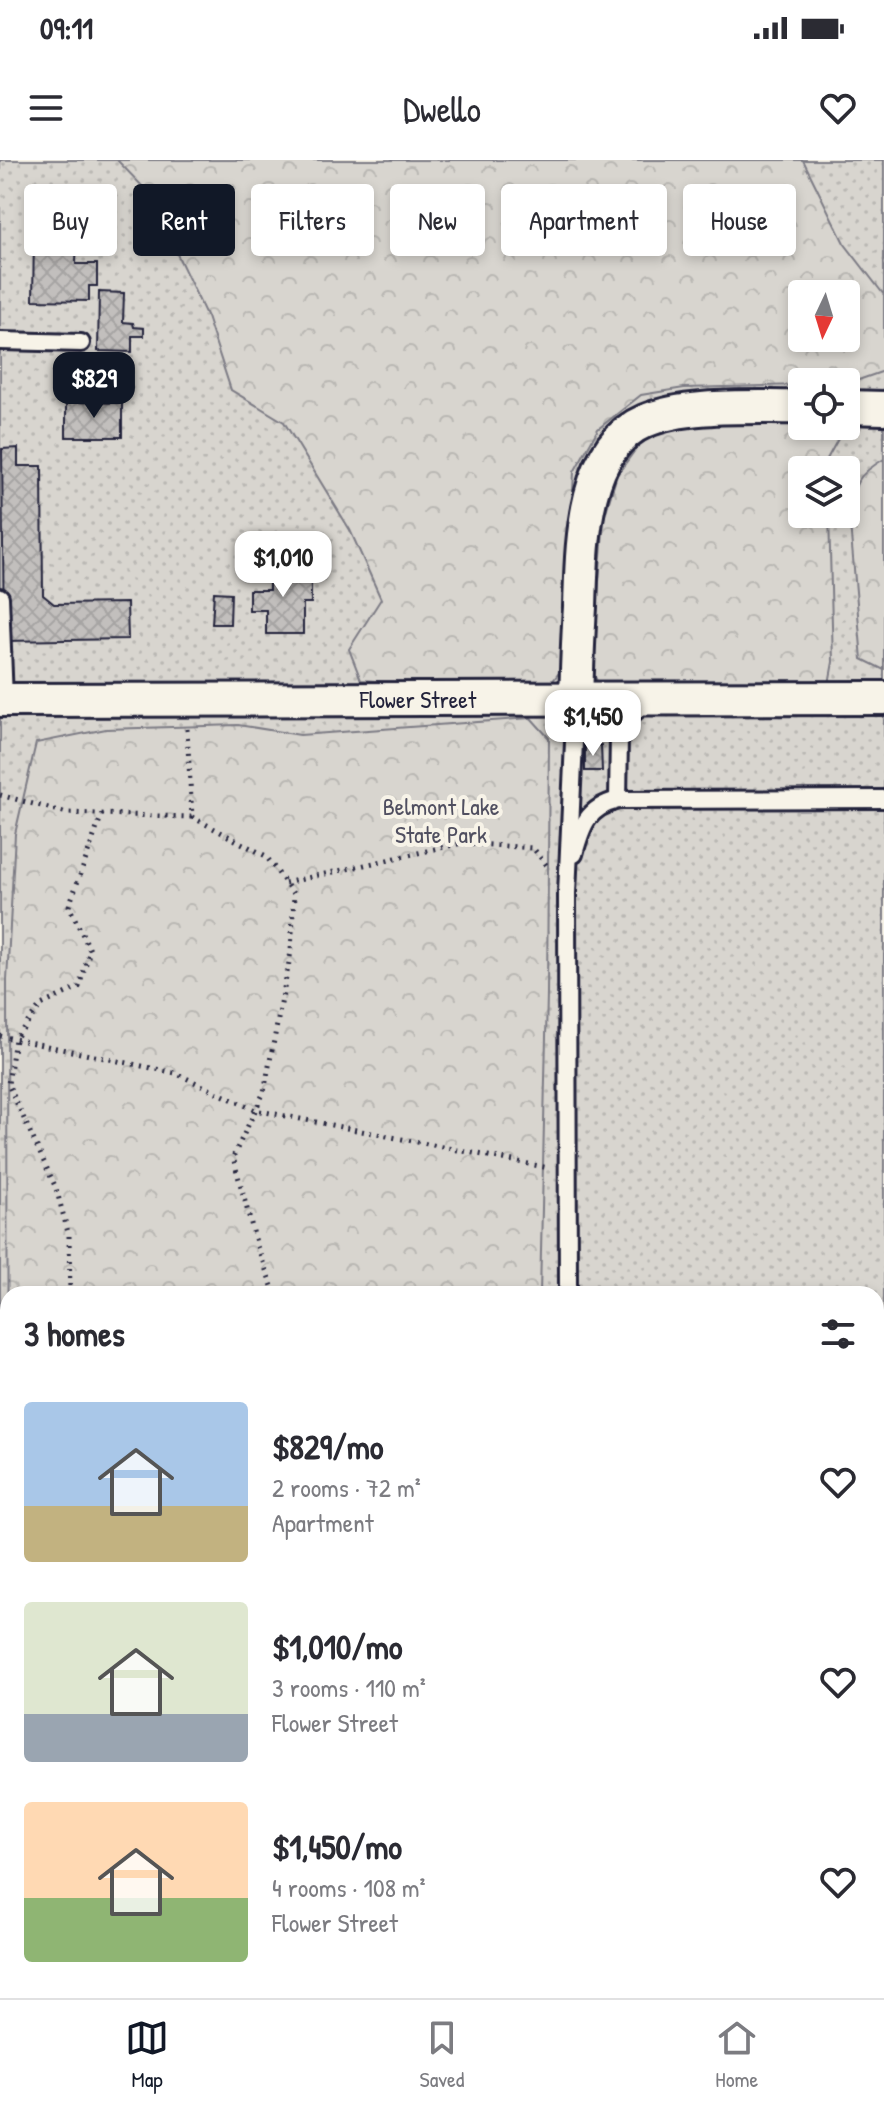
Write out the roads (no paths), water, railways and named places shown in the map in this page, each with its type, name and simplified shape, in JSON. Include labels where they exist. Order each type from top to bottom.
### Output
[{"type":"street","points":[[576,699],[587,511],[600,468],[613,446],[641,422],[658,416],[711,409],[788,407]]},
{"type":"street","points":[[860,407],[884,408]]},
{"type":"street","name":"Flower Street","points":[[2,700],[884,698]]},
{"type":"lane","points":[[0,341],[81,343]]},
{"type":"lane","points":[[0,597],[2,700]]},
{"type":"lane","points":[[618,800],[619,736],[631,715],[651,698]]},
{"type":"lane","points":[[568,1286],[567,886],[576,699]]},
{"type":"lane","points":[[567,886],[576,847],[588,817],[601,804],[618,800],[884,799]]},
{"type":"park label","name":"Belmont Lake State Park","points":[[441,820]]}]
